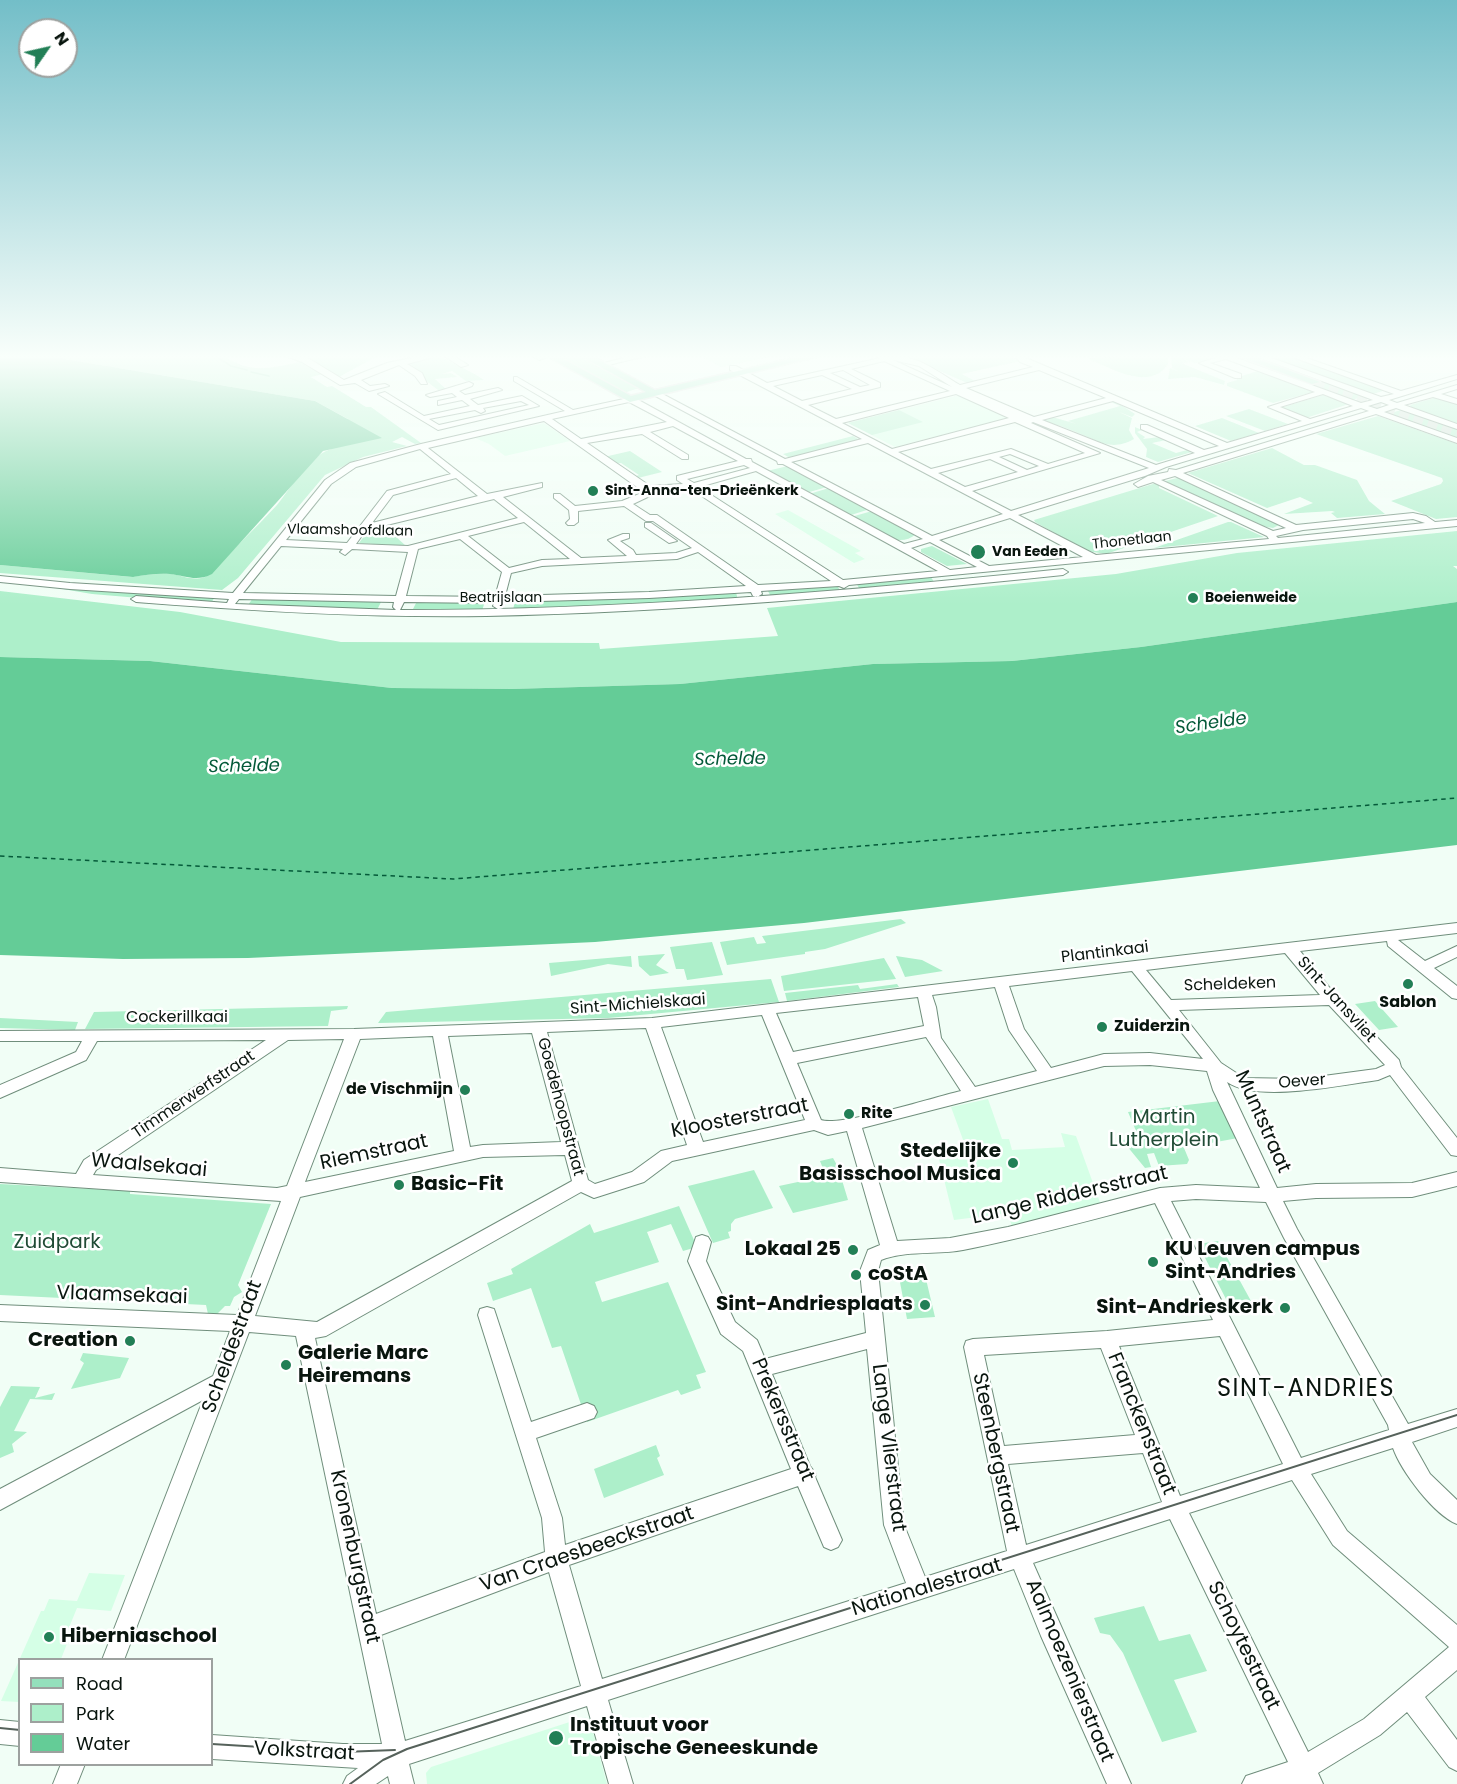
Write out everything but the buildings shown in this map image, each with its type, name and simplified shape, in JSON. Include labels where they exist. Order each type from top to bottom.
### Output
[{"type":"street","points":[[228,606],[328,482],[338,474],[364,461],[457,438]]},
{"type":"street","points":[[576,438],[648,489],[692,486],[869,440]]},
{"type":"street","points":[[580,441],[600,438]]},
{"type":"street","points":[[655,438],[685,457]]},
{"type":"street","points":[[702,438],[965,582]]},
{"type":"street","points":[[740,438],[1002,578]]},
{"type":"street","points":[[837,438],[681,478],[843,583],[849,594]]},
{"type":"street","points":[[866,438],[1107,566]]},
{"type":"street","points":[[891,452],[948,438]]},
{"type":"street","points":[[1068,438],[1101,452],[1272,537]]},
{"type":"street","points":[[1170,438],[1203,453]]},
{"type":"street","points":[[1209,438],[1227,446]]},
{"type":"street","points":[[1022,520],[1147,475],[1158,467],[1252,438]]},
{"type":"street","points":[[902,548],[1147,475],[1174,473],[1289,438]]},
{"type":"street","points":[[421,446],[485,497]]},
{"type":"street","points":[[931,472],[1012,451],[1048,467]]},
{"type":"street","points":[[965,490],[1101,452],[1117,451],[1174,473],[1296,528],[1307,537]]},
{"type":"street","points":[[991,456],[1027,473]]},
{"type":"street","points":[[347,549],[390,493],[457,475]]},
{"type":"street","points":[[363,528],[539,485]]},
{"type":"street","points":[[556,496],[573,508],[626,503],[645,496],[649,493],[648,489]]},
{"type":"street","points":[[496,496],[578,560]]},
{"type":"street","points":[[626,503],[649,519]]},
{"type":"street","points":[[571,523],[575,520],[573,508]]},
{"type":"street","points":[[373,516],[384,520],[395,520]]},
{"type":"street","name":"Thonetlaan","points":[[1272,537],[1296,528],[1413,516],[1432,525]]},
{"type":"street","points":[[672,541],[642,520],[654,517],[755,590],[760,601]]},
{"type":"street","name":"Vlaamshoofdlaan","points":[[276,546],[414,551],[525,519]]},
{"type":"street","name":"Thonetlaan","points":[[1002,578],[1107,566],[1272,537],[1307,537],[1457,523]]},
{"type":"street","points":[[626,536],[613,540],[630,552],[633,558]]},
{"type":"street","points":[[464,537],[507,571]]},
{"type":"street","name":"Thonetlaan","points":[[988,570],[1206,547]]},
{"type":"street","points":[[507,571],[542,563],[677,556],[700,549]]},
{"type":"street","points":[[396,611],[414,551]]},
{"type":"street","name":"Beatrijslaan","points":[[0,580],[235,596],[500,600],[755,590],[988,570]]},
{"type":"street","points":[[497,612],[507,571]]},
{"type":"street","name":"Beatrijslaan","points":[[0,580],[105,596],[228,606],[497,612],[650,608],[760,601],[1002,578]]},
{"type":"street","name":"Sint-Jansvliet","points":[[1290,949],[1457,928]]},
{"type":"street","points":[[1393,943],[1457,994]]},
{"type":"street","name":"Sint-Jansvliet","points":[[1290,949],[1333,1000],[1394,1064],[1393,1068],[1457,1150]]},
{"type":"street","name":"Plantinkaai","points":[[924,993],[1290,949]]},
{"type":"street","points":[[1422,968],[1457,951]]},
{"type":"street","points":[[1136,967],[1212,1060],[1214,1066]]},
{"type":"street","points":[[1000,983],[1007,997],[1017,1030],[1048,1075]]},
{"type":"street","points":[[924,993],[930,1007],[933,1039],[972,1095]]},
{"type":"street","name":"Sint-Michielskaai","points":[[354,1034],[539,1030],[652,1023],[924,993]]},
{"type":"street","name":"Scheldeken","points":[[1165,1005],[1333,1000]]},
{"type":"street","points":[[768,1011],[815,1124]]},
{"type":"street","points":[[652,1023],[697,1149]]},
{"type":"street","name":"Goedehoopstraat","points":[[539,1030],[581,1184]]},
{"type":"street","points":[[787,1059],[932,1030]]},
{"type":"street","points":[[440,1032],[463,1155]]},
{"type":"street","name":"Cockerillkaai","points":[[0,1036],[354,1034]]},
{"type":"street","name":"Scheldestraat","points":[[113,1658],[354,1034]]},
{"type":"street","name":"Timmerwerfstraat","points":[[80,1181],[90,1165],[284,1035]]},
{"type":"street","points":[[0,1092],[81,1056],[92,1036]]},
{"type":"street","name":"Kloosterstraat","points":[[581,1184],[594,1191],[638,1177],[667,1156],[815,1124],[828,1129],[853,1124],[1104,1060],[1150,1059],[1214,1066]]},
{"type":"street","name":"Oever","points":[[1214,1066],[1241,1084],[1301,1084],[1378,1074],[1393,1068]]},
{"type":"street","name":"Muntstraat","points":[[1214,1066],[1221,1090],[1299,1250],[1398,1423],[1403,1449],[1423,1481],[1457,1514]]},
{"type":"street","points":[[760,1368],[875,1339],[870,1264],[874,1255],[890,1249],[853,1124]]},
{"type":"street","name":"Riemstraat","points":[[293,1192],[483,1151],[572,1148]]},
{"type":"street","name":"Waalsekaai","points":[[0,1175],[214,1192],[277,1195],[293,1192]]},
{"type":"street","name":"Lange Riddersstraat","points":[[890,1249],[950,1245],[1008,1234],[1160,1195],[1196,1192],[1272,1195],[1316,1191],[1412,1190],[1457,1179]]},
{"type":"street","points":[[241,1323],[320,1330],[581,1184]]},
{"type":"street","points":[[1160,1195],[1297,1470],[1340,1538],[1457,1640]]},
{"type":"street","name":"Prekersstraat","points":[[702,1242],[697,1261],[728,1328],[750,1346],[806,1474],[831,1540]]},
{"type":"street","points":[[487,1315],[552,1518],[556,1559],[597,1693],[621,1784]]},
{"type":"street","name":"Vlaamsekaai","points":[[2,1317],[241,1323]]},
{"type":"street","points":[[1107,1339],[1227,1327]]},
{"type":"street","name":"Kronenburgstraat","points":[[304,1330],[402,1784]]},
{"type":"street","name":"Lange Vlierstraat","points":[[875,1339],[894,1525],[919,1590]]},
{"type":"street","name":"Steenbergstraat","points":[[1021,1558],[1014,1542],[973,1347],[1107,1339]]},
{"type":"street","name":"Franckenstraat","points":[[1107,1339],[1175,1509]]},
{"type":"street","points":[[0,1500],[219,1382]]},
{"type":"street","points":[[525,1433],[587,1412]]},
{"type":"street","name":"Nationalestraat","points":[[396,1756],[1457,1418]]},
{"type":"street","points":[[996,1456],[1148,1443]]},
{"type":"street","name":"Van Craesbeeckstraat","points":[[369,1628],[556,1559],[806,1474]]},
{"type":"street","name":"Schoytestraat","points":[[1175,1509],[1307,1776]]},
{"type":"street","name":"Aalmoezenierstraat","points":[[1021,1558],[1053,1638],[1119,1784]]},
{"type":"street","points":[[1254,1784],[1307,1776],[1372,1727],[1457,1655]]},
{"type":"street","points":[[1409,1696],[1457,1759]]},
{"type":"street","points":[[0,1732],[18,1734]]},
{"type":"street","name":"Volkstraat","points":[[213,1747],[343,1756],[396,1756]]},
{"type":"street","points":[[355,1784],[396,1756]]},
{"type":"street","points":[[65,1784],[72,1766]]},
{"type":"shaded area","points":[[476,438],[566,438],[570,441],[505,456],[489,444]]},
{"type":"shaded area","points":[[878,438],[929,438],[895,447]]},
{"type":"shaded area","points":[[788,510],[861,551],[855,553],[865,559],[854,563],[775,514]]},
{"type":"shaded area","name":"Stedelijke Basisschool Musica","points":[[988,1099],[1002,1139],[1009,1139],[1012,1150],[1065,1147],[1061,1133],[1076,1136],[1102,1208],[1012,1227],[1008,1213],[954,1220],[939,1159],[969,1156],[951,1107]]},
{"type":"shaded area","name":"Hiberniaschool","points":[[89,1573],[125,1575],[111,1611],[77,1608],[68,1630],[72,1631],[61,1658],[20,1658],[41,1611],[44,1611],[49,1599],[77,1601]]},
{"type":"shaded area","name":"Hiberniaschool","points":[[18,1663],[18,1702],[1,1701]]},
{"type":"shaded area","name":"Instituut voor Tropische Geneeskunde","points":[[585,1717],[590,1721],[607,1784],[427,1784],[426,1773],[431,1767]]},
{"type":"green space","points":[[337,438],[399,438],[392,442],[407,446],[363,457],[325,475],[238,578],[222,590],[0,573],[0,565],[132,577],[171,574],[192,578],[205,577],[277,505],[307,465],[331,449]]},
{"type":"green space","points":[[404,438],[414,438],[421,443],[415,444]]},
{"type":"green space","points":[[844,438],[860,440],[790,458],[783,454]]},
{"type":"green space","points":[[1091,438],[1134,439],[1117,445]]},
{"type":"green space","points":[[1139,438],[1163,438],[1166,440],[1152,443],[1176,453],[1187,450],[1192,452],[1158,462],[1146,457],[1147,449]]},
{"type":"green space","points":[[1328,438],[1441,438],[1457,444],[1457,517],[1436,519],[1391,501],[1441,484],[1442,478]]},
{"type":"green space","points":[[1272,448],[1304,465],[1315,465],[1357,480],[1369,501],[1385,514],[1337,518],[1331,513],[1335,512],[1332,511],[1284,514],[1313,503],[1300,497],[1267,508],[1188,473]]},
{"type":"green space","points":[[630,451],[662,472],[638,478],[636,476],[639,475],[621,463],[615,464],[604,457]]},
{"type":"green space","points":[[788,466],[827,487],[806,493],[767,471]]},
{"type":"green space","points":[[1181,477],[1279,525],[1273,528],[1261,526],[1161,482]]},
{"type":"green space","points":[[1159,483],[1159,488],[1218,516],[1106,554],[1087,551],[1034,520]]},
{"type":"green space","points":[[829,488],[870,509],[848,516],[809,494]]},
{"type":"green space","points":[[872,511],[916,534],[909,539],[892,539],[875,532],[851,517]]},
{"type":"green space","points":[[1228,522],[1264,537],[1154,548]]},
{"type":"green space","points":[[384,526],[406,546],[359,543],[368,531]]},
{"type":"green space","points":[[1457,531],[1457,566],[1453,566],[1457,569],[1457,602],[1141,647],[1012,661],[873,664],[680,684],[512,689],[392,688],[150,661],[0,657],[0,591],[180,612],[341,642],[599,643],[600,649],[778,636],[767,608],[1116,574],[1237,553]]},
{"type":"green space","points":[[932,546],[967,564],[947,566],[921,552],[921,549]]},
{"type":"green space","points":[[930,576],[935,583],[861,591],[856,583]]},
{"type":"green space","points":[[27,583],[216,596],[210,604],[92,594]]},
{"type":"green space","points":[[836,585],[841,591],[772,599],[768,591]]},
{"type":"green space","points":[[736,592],[738,601],[513,610],[515,601]]},
{"type":"green space","points":[[253,598],[382,600],[377,610],[248,605]]},
{"type":"green space","points":[[417,601],[485,601],[482,611],[412,611]]},
{"type":"green space","points":[[901,919],[906,923],[825,949],[727,965],[720,942],[754,937],[757,944],[766,943],[762,936]]},
{"type":"green space","points":[[712,942],[723,975],[687,980],[684,969],[676,969],[670,947]]},
{"type":"green space","points":[[665,954],[656,965],[669,973],[650,976],[639,966],[638,956]]},
{"type":"green space","points":[[631,956],[632,967],[608,964],[551,976],[549,963]]},
{"type":"green space","points":[[896,956],[922,960],[943,971],[905,977]]},
{"type":"green space","points":[[884,958],[896,979],[784,991],[781,976]]},
{"type":"green space","points":[[771,979],[779,1002],[608,1018],[378,1023],[386,1012]]},
{"type":"green space","points":[[897,984],[899,987],[787,1001],[785,993],[858,985],[860,989]]},
{"type":"green space","points":[[1375,1001],[1398,1027],[1379,1030],[1355,1004]]},
{"type":"green space","points":[[348,1006],[347,1009],[331,1011],[328,1026],[85,1029],[94,1012]]},
{"type":"green space","points":[[0,1018],[78,1022],[75,1030],[0,1028]]},
{"type":"green space","name":"Martin Lutherplein","points":[[1220,1101],[1238,1138],[1184,1148],[1189,1160],[1187,1164],[1159,1166],[1154,1153],[1147,1154],[1151,1167],[1145,1168],[1122,1140],[1139,1138],[1128,1112]]},
{"type":"green space","points":[[833,1158],[848,1200],[793,1213],[779,1186],[826,1176],[820,1161]]},
{"type":"green space","points":[[754,1170],[773,1208],[735,1219],[731,1224],[731,1231],[728,1232],[730,1238],[713,1243],[688,1186]]},
{"type":"green space","name":"Zuidpark","points":[[0,1184],[130,1191],[130,1194],[271,1204],[238,1285],[242,1292],[234,1297],[230,1306],[225,1306],[216,1315],[208,1314],[206,1305],[0,1295]]},
{"type":"green space","points":[[679,1206],[697,1247],[683,1251],[671,1224],[647,1232],[659,1262],[595,1282],[602,1302],[668,1282],[706,1372],[696,1375],[701,1388],[681,1395],[678,1390],[587,1422],[561,1346],[552,1348],[531,1288],[493,1301],[487,1283],[513,1274],[511,1269],[590,1224],[594,1233]]},
{"type":"green space","points":[[1218,1241],[1251,1301],[1229,1305],[1198,1244]]},
{"type":"green space","points":[[925,1275],[935,1317],[907,1319],[899,1277]]},
{"type":"green space","points":[[83,1353],[129,1358],[120,1378],[71,1389],[84,1363],[80,1360]]},
{"type":"green space","points":[[11,1386],[40,1387],[35,1398],[55,1393],[52,1400],[30,1399],[14,1431],[27,1432],[12,1444],[14,1452],[0,1458],[0,1407]]},
{"type":"green space","points":[[656,1445],[660,1456],[657,1458],[664,1475],[604,1498],[594,1469]]},
{"type":"green space","points":[[1144,1606],[1159,1641],[1190,1634],[1207,1671],[1174,1680],[1197,1732],[1162,1742],[1123,1653],[1110,1635],[1100,1633],[1094,1618]]},
{"type":"water","points":[[0,438],[381,438],[323,451],[212,574],[206,576],[196,578],[161,574],[133,577],[0,565]]},
{"type":"water","name":"Schelde","points":[[1457,602],[1457,845],[804,923],[595,942],[248,958],[123,959],[0,955],[0,657],[150,661],[392,688],[512,689],[680,684],[873,664],[1012,661],[1141,647]]},
{"type":"ferry route","points":[[0,856],[453,879],[1457,798]]},
{"type":"tram line","points":[[350,1784],[383,1760],[407,1749],[1457,1415]]},
{"type":"tram line","points":[[0,1728],[18,1730]]},
{"type":"tram line","points":[[213,1744],[343,1752],[395,1750]]},
{"type":"place","name":"Sint-Anna-ten-Drieënkerk","points":[[593,491]]},
{"type":"place","name":"Van Eeden","points":[[978,552]]},
{"type":"place","name":"Boeienweide","points":[[1193,598]]},
{"type":"place","name":"Sablon","points":[[1408,984]]},
{"type":"place","name":"Zuiderzin","points":[[1102,1027]]},
{"type":"place","name":"de Vischmijn","points":[[465,1090]]},
{"type":"place","name":"Rite","points":[[849,1114]]},
{"type":"place","name":"Stedelijke Basisschool Musica","points":[[1013,1163]]},
{"type":"place","name":"Basic-Fit","points":[[399,1185]]},
{"type":"place","name":"Lokaal 25","points":[[853,1250]]},
{"type":"place","name":"KU Leuven campus Sint-Andries","points":[[1153,1262]]},
{"type":"place","name":"coStA","points":[[856,1275]]},
{"type":"place","name":"Sint-Andriesplaats","points":[[925,1305]]},
{"type":"place","name":"Sint-Andrieskerk","points":[[1285,1308]]},
{"type":"place","name":"Creation","points":[[130,1341]]},
{"type":"place","name":"Galerie Marc Heiremans","points":[[286,1365]]},
{"type":"place","name":"Hiberniaschool","points":[[49,1637]]},
{"type":"place","name":"Instituut voor Tropische Geneeskunde","points":[[556,1738]]},
{"type":"district","name":"SINT-ANDRIES","points":[[1306,1390]]}]
